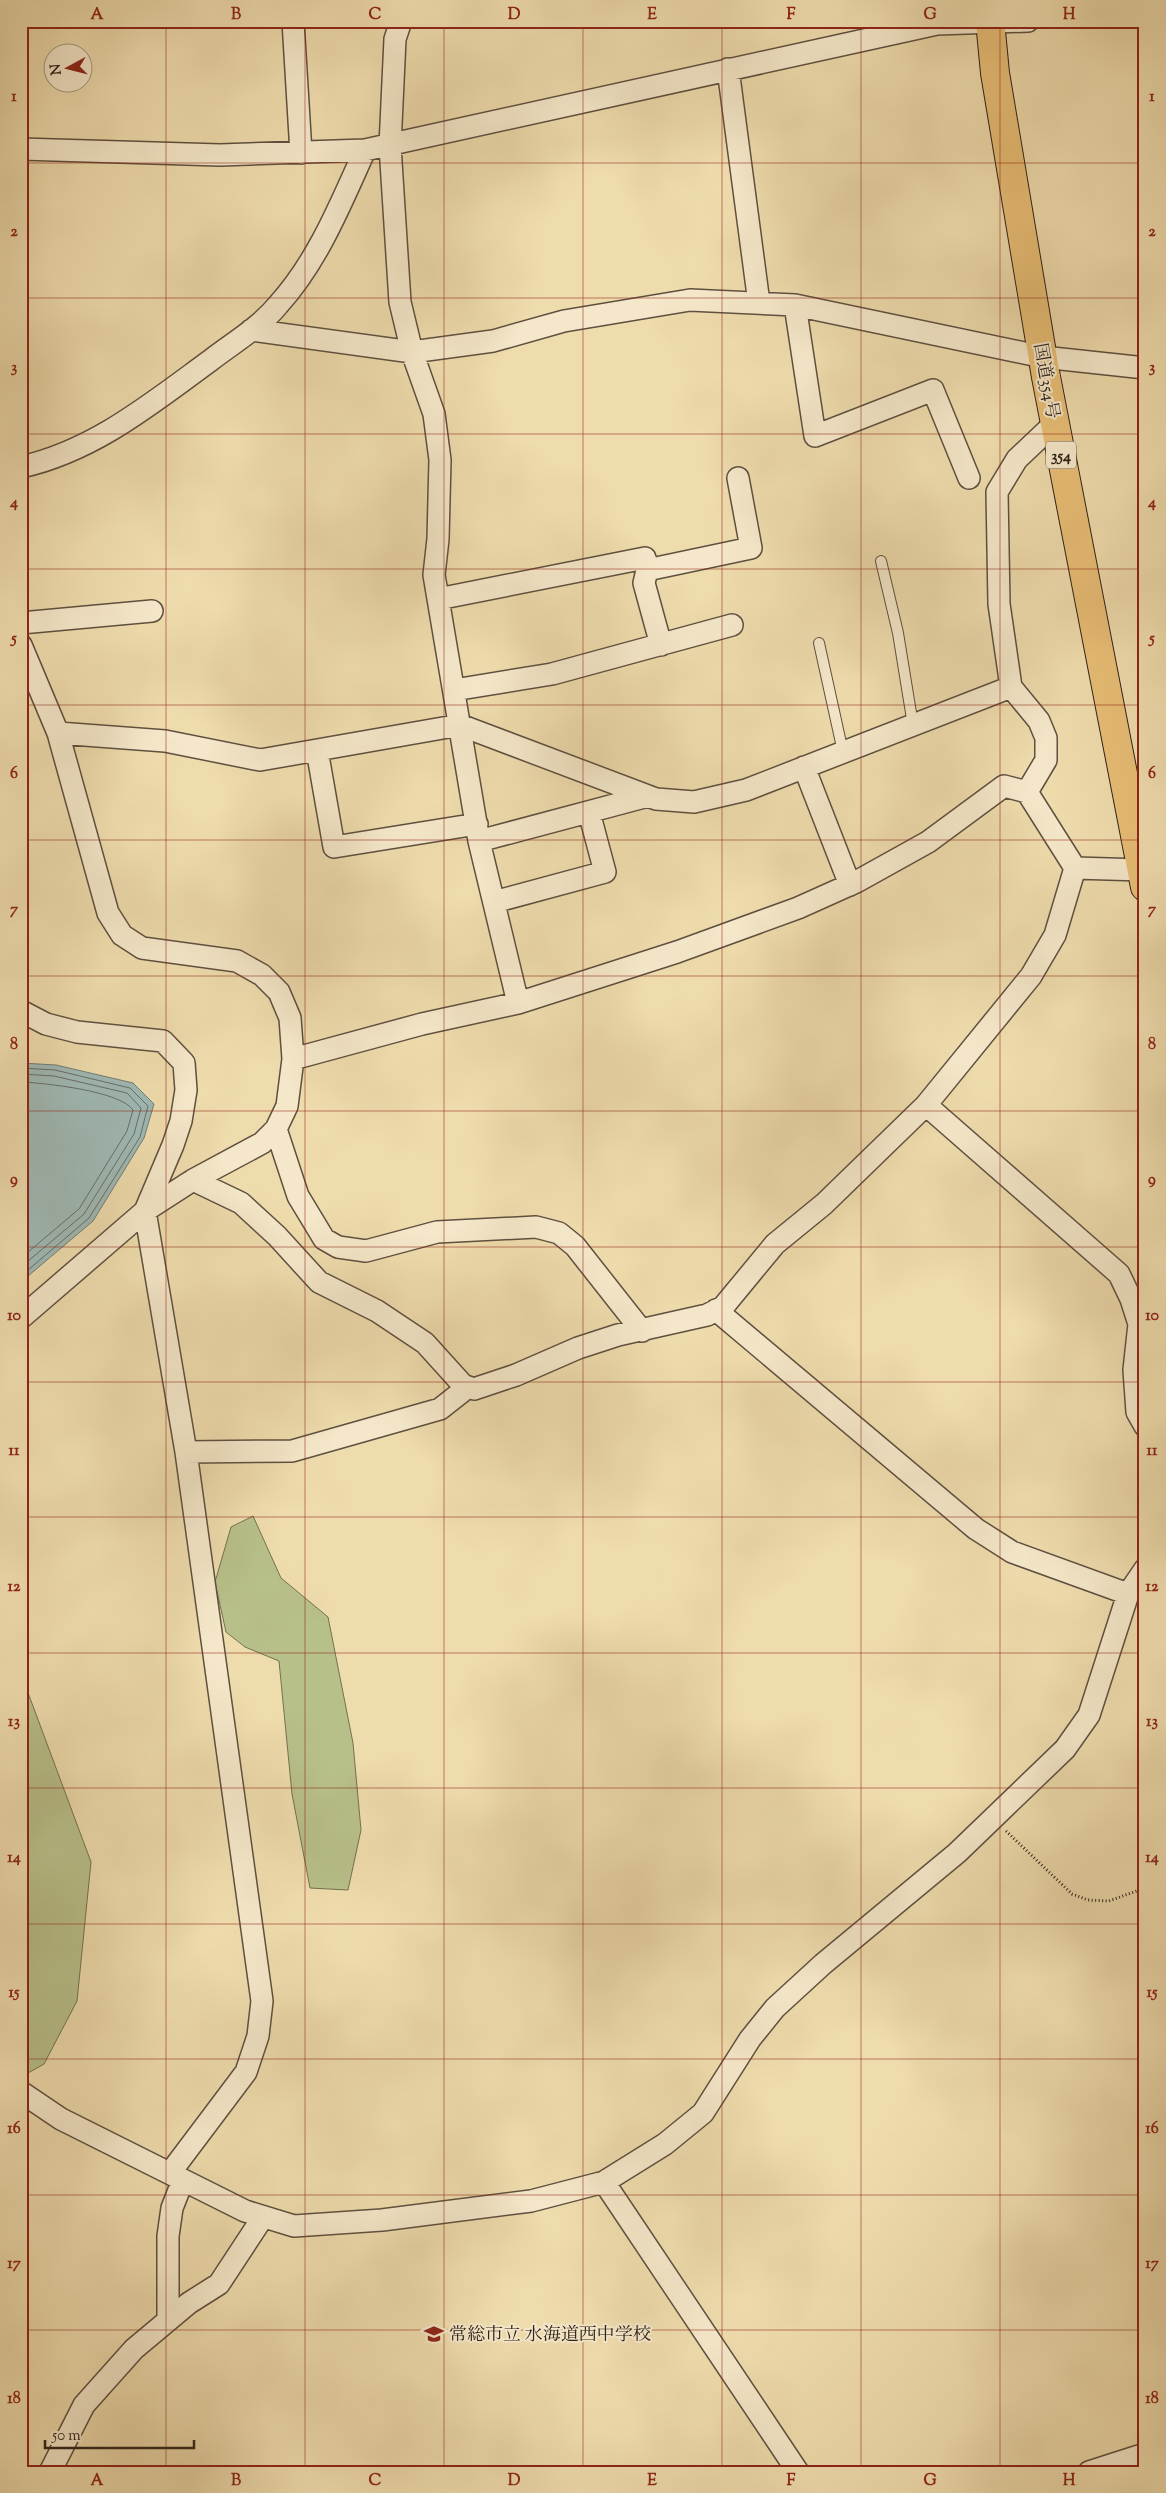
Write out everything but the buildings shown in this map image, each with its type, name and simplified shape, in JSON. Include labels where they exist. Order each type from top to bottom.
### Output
[{"type":"highway","name":"国道354号","points":[[990,22],[995,73],[1054,424],[1143,879]]},
{"type":"street","points":[[293,21],[300,153]]},
{"type":"street","points":[[401,21],[395,39],[390,146],[400,302],[412,352],[434,414],[440,460],[438,539],[434,574],[478,833],[518,1003]]},
{"type":"street","points":[[21,149],[220,156],[366,150],[937,24],[1028,21]]},
{"type":"street","points":[[728,69],[759,303]]},
{"type":"street","points":[[21,468],[79,447],[120,427],[251,330],[278,306],[305,269],[332,221],[366,150]]},
{"type":"street","points":[[251,330],[412,352],[493,341],[564,321],[690,300],[795,305],[1043,357],[1145,368]]},
{"type":"street","points":[[795,305],[815,436],[933,390],[969,478]]},
{"type":"street","points":[[1027,792],[1046,760],[1046,738],[1039,721],[1011,687],[999,604],[998,492],[1017,458],[1054,424]]},
{"type":"street","points":[[647,570],[751,548],[738,478]]},
{"type":"street","points":[[438,599],[645,558],[647,570],[644,583],[660,644]]},
{"type":"street","points":[[21,623],[152,611]]},
{"type":"street","points":[[454,690],[552,674],[732,625]]},
{"type":"street","points":[[21,645],[58,733],[108,913],[122,935],[142,948],[237,961],[262,975],[279,992],[290,1018],[293,1059],[287,1106],[276,1129],[262,1143],[192,1180],[145,1210],[21,1318]]},
{"type":"street","points":[[58,733],[165,741],[260,760],[460,725],[656,799],[694,802],[746,790],[1011,687]]},
{"type":"street","points":[[317,750],[334,847],[478,833],[589,812],[648,796]]},
{"type":"street","points":[[804,767],[850,885]]},
{"type":"street","points":[[293,1059],[422,1024],[518,1003],[677,952],[798,908],[850,885],[928,842],[1004,786],[1027,792],[1075,868],[1143,879]]},
{"type":"street","points":[[494,902],[605,872],[589,812]]},
{"type":"street","points":[[192,1180],[241,1202],[277,1236],[319,1282],[377,1311],[425,1343],[463,1385],[474,1389],[578,1348],[642,1330],[707,1315],[723,1307],[775,1244],[824,1204],[926,1106],[1031,976],[1055,935],[1075,868]]},
{"type":"street","points":[[21,1011],[46,1024],[77,1032],[163,1041],[184,1063],[186,1090],[181,1121],[145,1210],[186,1452],[262,2001],[258,2036],[246,2072],[176,2176],[168,2236],[168,2320]]},
{"type":"street","points":[[926,1106],[1119,1274],[1131,1299],[1139,1324],[1134,1370],[1137,1412],[1145,1426]]},
{"type":"street","points":[[276,1129],[298,1196],[324,1239],[338,1247],[366,1251],[437,1232],[536,1227],[559,1233],[575,1246],[642,1330]]},
{"type":"street","points":[[716,1310],[976,1529],[1012,1552],[1128,1594]]},
{"type":"street","points":[[186,1452],[292,1451],[440,1408],[468,1387]]},
{"type":"street","points":[[21,2092],[61,2119],[244,2211],[294,2226],[382,2220],[531,2201],[604,2182],[665,2144],[703,2113],[750,2039],[775,2008],[824,1964],[957,1853],[1065,1750],[1089,1714],[1128,1594],[1145,1568]]},
{"type":"street","points":[[604,2182],[798,2472]]},
{"type":"street","points":[[50,2472],[84,2406],[134,2349],[189,2303],[219,2284],[263,2217]]},
{"type":"street","points":[[1089,2472],[1145,2454]]},
{"type":"lane","points":[[881,561],[898,633],[913,725]]},
{"type":"lane","points":[[819,643],[843,752]]},
{"type":"path","points":[[993,1819],[1072,1894],[1088,1900],[1109,1901],[1145,1888]]},
{"type":"green space","points":[[253,1516],[281,1578],[328,1617],[353,1743],[361,1830],[348,1890],[310,1888],[292,1794],[279,1661],[245,1647],[226,1632],[215,1582],[231,1527]]},
{"type":"green space","points":[[21,1682],[24,1682],[91,1862],[77,2001],[44,2064],[21,2077]]},
{"type":"water","points":[[21,1063],[56,1065],[133,1083],[154,1104],[144,1138],[93,1221],[21,1282]]},
{"type":"place","name":"常総市立 水海道西中学校","points":[[434,2334]]}]
